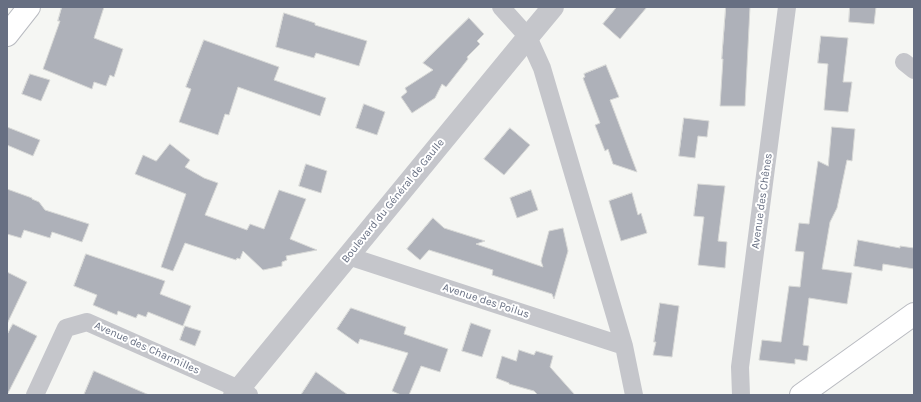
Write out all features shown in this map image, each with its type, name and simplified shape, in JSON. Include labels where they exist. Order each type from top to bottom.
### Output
[{"type":"main road","points":[[7,35],[29,7]]},
{"type":"main road","points":[[801,395],[914,314]]},
{"type":"street","points":[[501,7],[528,37],[542,68],[624,346],[634,395]]},
{"type":"street","name":"Boulevard du Général de Gaulle","points":[[241,393],[348,256],[553,7]]},
{"type":"street","name":"Avenue des Chênes","points":[[740,395],[740,367],[787,7]]},
{"type":"street","name":"Avenue des Poilus","points":[[348,256],[624,346]]},
{"type":"street","name":"Avenue des Charmilles","points":[[35,395],[66,328],[87,322],[241,393]]},
{"type":"building","points":[[62,7],[104,7],[94,38],[123,49],[114,77],[110,75],[106,86],[94,82],[92,89],[43,69],[60,21],[58,21]]},
{"type":"building","points":[[617,7],[647,7],[620,39],[603,24]]},
{"type":"building","points":[[726,7],[750,7],[745,106],[720,106]]},
{"type":"building","points":[[850,7],[876,7],[874,24],[849,22]]},
{"type":"building","points":[[284,13],[315,23],[315,25],[367,41],[359,66],[316,53],[314,58],[276,47]]},
{"type":"building","points":[[469,18],[484,34],[477,41],[480,44],[467,57],[468,59],[446,87],[442,84],[435,98],[412,113],[401,97],[407,92],[405,88],[433,70],[423,63]]},
{"type":"building","points":[[821,36],[848,38],[843,82],[852,82],[848,112],[824,110],[828,64],[818,63]]},
{"type":"building","points":[[204,40],[279,67],[274,80],[326,98],[320,116],[238,87],[229,115],[225,114],[218,135],[179,122],[191,89],[186,87]]},
{"type":"building","points":[[606,65],[619,97],[610,100],[637,172],[613,164],[608,149],[605,151],[595,125],[600,123],[583,78],[585,77],[584,74]]},
{"type":"building","points":[[30,74],[50,80],[41,101],[22,94]]},
{"type":"building","points":[[364,104],[385,112],[377,135],[356,128]]},
{"type":"building","points":[[684,118],[709,121],[707,137],[698,136],[695,158],[679,156]]},
{"type":"building","points":[[7,127],[40,140],[33,156],[7,145]]},
{"type":"building","points":[[832,127],[855,129],[852,161],[847,160],[837,208],[830,222],[822,269],[852,273],[847,304],[809,298],[803,345],[809,346],[807,361],[795,359],[795,364],[759,360],[762,340],[781,342],[789,286],[800,287],[804,252],[795,251],[799,223],[809,224],[818,161],[828,166]]},
{"type":"building","points":[[510,128],[530,145],[504,175],[484,159]]},
{"type":"building","points":[[170,144],[190,160],[185,167],[204,178],[218,183],[205,215],[247,230],[250,224],[264,229],[279,190],[306,199],[290,239],[317,250],[286,256],[287,260],[282,262],[282,266],[263,270],[243,251],[240,259],[237,258],[236,260],[185,243],[173,271],[161,267],[186,194],[135,174],[143,155],[156,161]]},
{"type":"building","points":[[306,164],[327,171],[321,193],[299,186]]},
{"type":"building","points":[[698,184],[725,186],[718,241],[727,242],[725,268],[698,265],[704,217],[694,216]]},
{"type":"building","points":[[7,189],[32,198],[39,202],[45,210],[89,224],[82,242],[52,232],[50,238],[24,230],[21,238],[7,234]]},
{"type":"building","points":[[531,190],[538,210],[517,218],[510,198]]},
{"type":"building","points":[[632,193],[638,215],[641,213],[647,233],[621,241],[609,201]]},
{"type":"building","points":[[433,218],[444,228],[485,241],[476,244],[543,267],[541,261],[549,231],[563,228],[568,251],[554,299],[552,294],[492,275],[493,270],[429,250],[420,260],[407,249]]},
{"type":"building","points":[[858,240],[900,248],[900,246],[914,248],[914,269],[883,264],[882,271],[854,266]]},
{"type":"building","points":[[86,254],[165,281],[160,294],[191,306],[183,326],[148,312],[146,317],[138,314],[136,318],[118,311],[117,315],[93,305],[97,295],[74,286]]},
{"type":"building","points":[[7,272],[27,282],[7,324]]},
{"type":"building","points":[[660,303],[679,306],[672,357],[653,355],[656,342],[654,342]]},
{"type":"building","points":[[351,308],[406,327],[404,334],[448,349],[440,372],[421,366],[409,395],[401,395],[392,391],[408,353],[360,339],[358,344],[337,329]]},
{"type":"building","points":[[471,323],[491,330],[482,357],[462,351]]},
{"type":"building","points":[[13,324],[37,336],[7,395],[7,335]]},
{"type":"building","points":[[185,326],[201,331],[195,346],[180,340]]},
{"type":"building","points":[[519,350],[534,355],[536,351],[553,356],[550,367],[575,395],[538,395],[534,391],[509,384],[496,378],[502,356],[516,361]]},
{"type":"building","points":[[94,371],[149,395],[84,395]]},
{"type":"building","points":[[316,372],[348,395],[301,395]]}]
